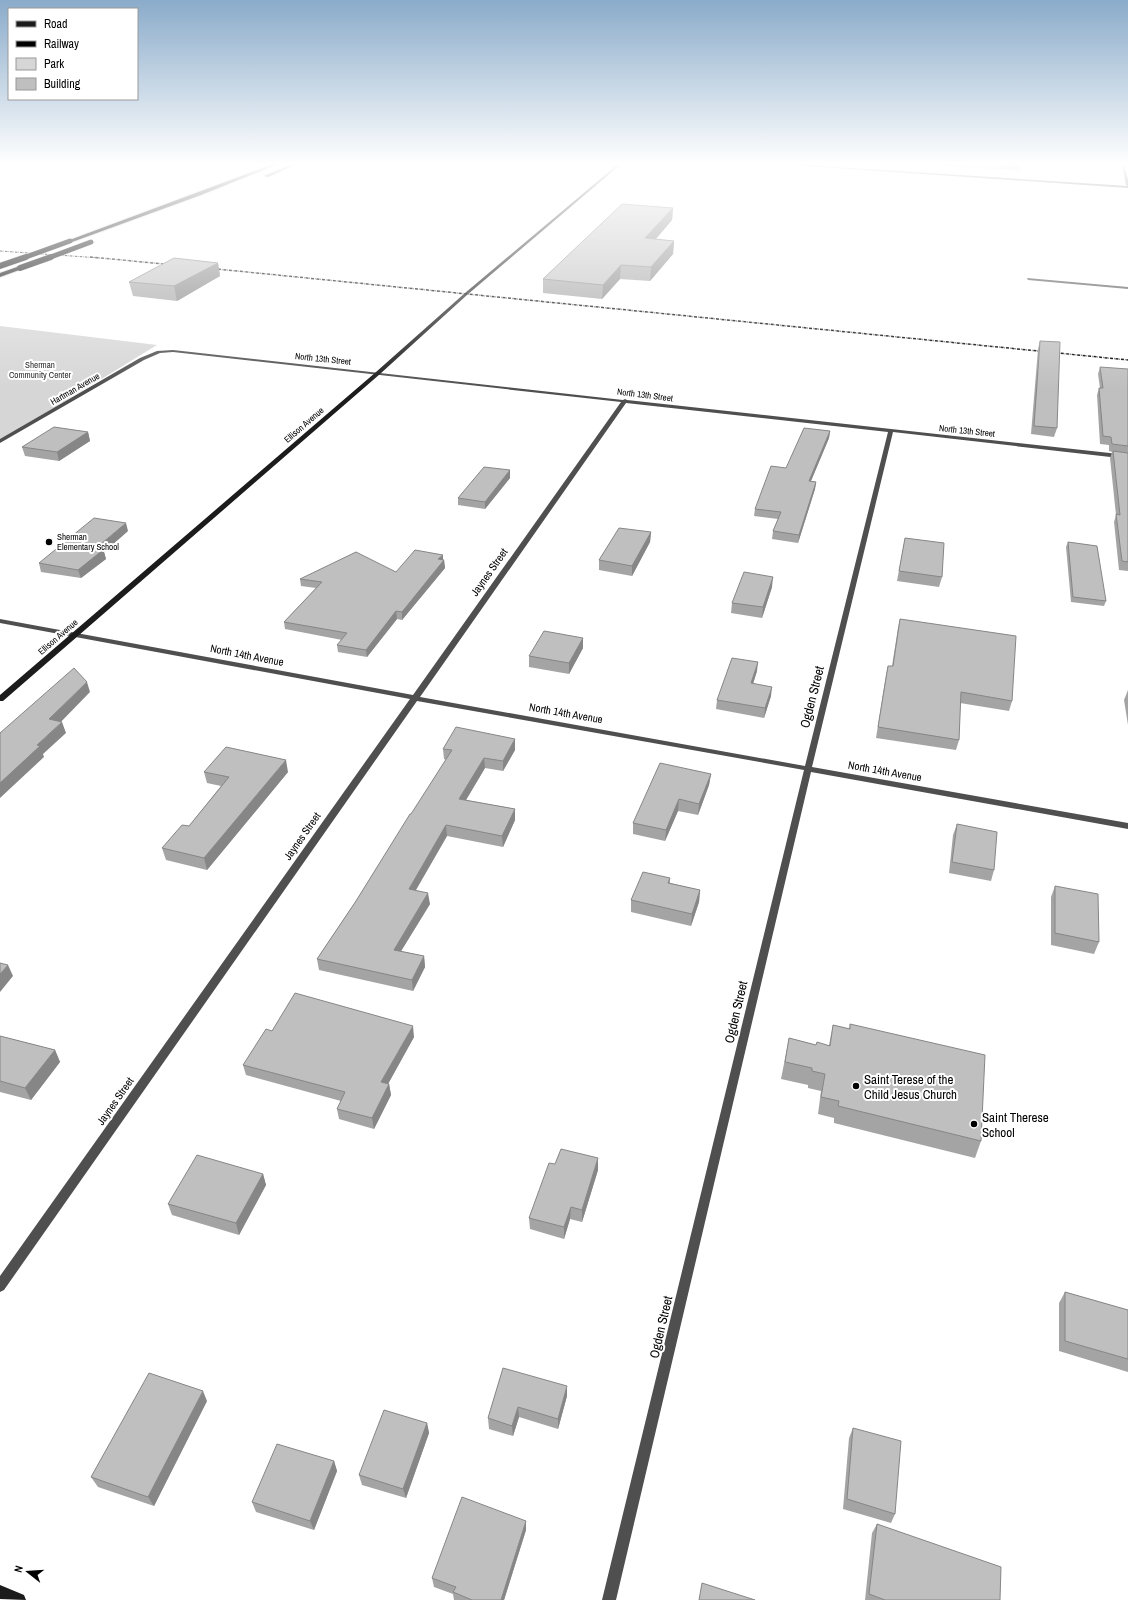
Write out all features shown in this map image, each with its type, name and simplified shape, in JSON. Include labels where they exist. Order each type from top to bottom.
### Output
[{"type":"highway","points":[[0,266],[71,240]]},
{"type":"highway","points":[[0,275],[96,240]]},
{"type":"street","name":"Ellison Avenue","points":[[0,699],[530,240]]},
{"type":"street","points":[[1028,279],[1128,288]]},
{"type":"street","name":"North 13th Street","points":[[159,352],[173,351],[378,373],[1128,457]]},
{"type":"street","name":"Hartman Avenue","points":[[0,441],[142,359],[159,352]]},
{"type":"street","name":"Jaynes Street","points":[[0,1286],[624,400]]},
{"type":"street","name":"Ogden Street","points":[[609,1600],[808,768],[891,431]]},
{"type":"street","name":"North 14th Avenue","points":[[0,621],[415,698],[1128,826]]},
{"type":"street","points":[[0,1592],[19,1600]]},
{"type":"green space","name":"Sherman Community Center","points":[[0,326],[157,345],[0,441]]},
{"type":"building","points":[[584,240],[674,241],[651,267],[621,265],[603,285],[543,279]]},
{"type":"building","points":[[174,258],[218,263],[174,286],[129,282]]},
{"type":"building","points":[[1040,341],[1060,342],[1057,428],[1034,426]]},
{"type":"building","points":[[1100,367],[1128,369],[1128,446],[1112,444],[1111,437],[1103,436],[1099,388],[1103,388]]},
{"type":"building","points":[[54,427],[88,432],[57,452],[22,447]]},
{"type":"building","points":[[804,428],[830,431],[809,481],[816,482],[799,535],[773,531],[781,512],[755,509],[771,466],[786,468]]},
{"type":"building","points":[[1113,451],[1128,453],[1128,562],[1122,561],[1116,514],[1120,515]]},
{"type":"building","points":[[484,467],[510,470],[485,502],[458,498]]},
{"type":"building","points":[[94,518],[126,523],[95,549],[103,550],[78,570],[39,563]]},
{"type":"building","points":[[619,528],[651,532],[632,566],[599,560]]},
{"type":"building","points":[[905,538],[944,543],[942,577],[899,571]]},
{"type":"building","points":[[1068,542],[1097,546],[1106,601],[1073,597]]},
{"type":"building","points":[[415,550],[443,555],[438,559],[444,560],[402,612],[396,611],[366,650],[337,645],[347,633],[284,622],[322,582],[300,579],[356,552],[396,572]]},
{"type":"building","points":[[744,572],[773,577],[763,607],[732,603]]},
{"type":"building","points":[[900,619],[1016,636],[1012,701],[961,692],[959,740],[878,727],[888,666],[893,666]]},
{"type":"building","points":[[544,631],[583,638],[569,663],[529,656]]},
{"type":"building","points":[[732,658],[758,662],[751,683],[772,687],[765,708],[717,700]]},
{"type":"building","points":[[74,668],[87,682],[49,719],[62,722],[37,745],[40,746],[0,783],[0,733]]},
{"type":"building","points":[[456,727],[515,739],[503,761],[484,758],[459,799],[515,809],[502,836],[446,825],[409,889],[428,893],[394,950],[424,956],[412,980],[317,959],[356,901],[452,750],[443,749]]},
{"type":"building","points":[[226,747],[286,760],[204,858],[162,848],[182,825],[189,826],[229,777],[204,772]]},
{"type":"building","points":[[660,763],[711,774],[699,804],[679,799],[666,830],[633,823]]},
{"type":"building","points":[[957,824],[997,832],[994,870],[952,862]]},
{"type":"building","points":[[643,872],[670,878],[668,883],[700,890],[692,914],[631,900]]},
{"type":"building","points":[[1055,886],[1098,894],[1099,942],[1055,933]]},
{"type":"building","points":[[0,963],[8,965],[0,974]]},
{"type":"building","points":[[295,993],[413,1026],[381,1082],[389,1084],[372,1118],[337,1109],[345,1092],[243,1065],[266,1029],[272,1031]]},
{"type":"building","points":[[850,1024],[985,1055],[981,1141],[838,1106],[839,1101],[821,1097],[825,1074],[812,1071],[812,1068],[785,1062],[789,1038],[816,1045],[817,1042],[830,1046],[833,1025],[850,1029]]},
{"type":"building","points":[[0,1036],[55,1050],[25,1088],[0,1081]]},
{"type":"building","points":[[561,1149],[598,1158],[582,1210],[571,1207],[564,1227],[529,1218],[549,1163],[555,1164]]},
{"type":"building","points":[[197,1155],[263,1174],[236,1223],[168,1204]]},
{"type":"building","points":[[1065,1292],[1128,1310],[1128,1359],[1065,1341]]},
{"type":"building","points":[[503,1368],[567,1386],[558,1419],[518,1407],[512,1426],[488,1418]]},
{"type":"building","points":[[149,1373],[203,1391],[148,1497],[91,1477]]},
{"type":"building","points":[[384,1410],[427,1423],[403,1489],[359,1475]]},
{"type":"building","points":[[853,1428],[901,1441],[895,1514],[847,1499]]},
{"type":"building","points":[[277,1444],[334,1461],[310,1521],[252,1502]]},
{"type":"building","points":[[462,1497],[526,1521],[501,1600],[472,1600],[453,1592],[456,1587],[432,1578]]},
{"type":"building","points":[[877,1524],[1001,1567],[1000,1600],[885,1600],[869,1594]]},
{"type":"building","points":[[702,1583],[755,1600],[699,1600]]},
{"type":"railway","points":[[0,251],[100,258]]},
{"type":"railway","points":[[90,257],[175,265]]},
{"type":"railway","points":[[207,268],[1128,360]]},
{"type":"place","name":"Sherman Elementary School","points":[[49,542]]},
{"type":"place","name":"Saint Terese of the Child Jesus Church","points":[[856,1086]]},
{"type":"place","name":"Saint Therese School","points":[[974,1124]]}]
